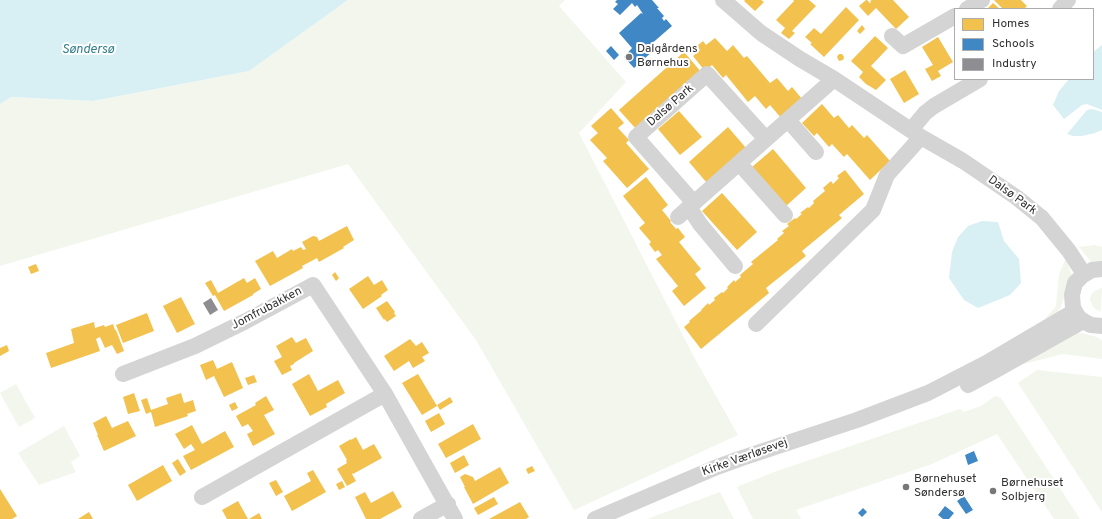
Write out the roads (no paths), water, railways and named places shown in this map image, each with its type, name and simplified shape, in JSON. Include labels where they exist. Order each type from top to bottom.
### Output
[{"type":"street","name":"Dalsø Park","points":[[723,0],[761,33],[800,59],[834,79],[916,134],[963,161],[1016,197],[1042,218],[1069,251],[1084,274]]},
{"type":"street","points":[[969,8],[982,0]]},
{"type":"street","points":[[1061,8],[1068,0]]},
{"type":"street","points":[[892,36],[903,46],[954,17]]},
{"type":"street","name":"Dalsø Park","points":[[735,266],[687,209],[636,137],[707,74],[766,139]]},
{"type":"street","points":[[687,209],[834,79]]},
{"type":"street","points":[[756,324],[873,210],[887,175],[916,134],[925,112],[978,80]]},
{"type":"street","points":[[788,120],[816,152]]},
{"type":"street","points":[[739,162],[784,215]]},
{"type":"street","points":[[1102,269],[1092,270],[1084,274],[1077,281],[1072,292],[1072,302],[1079,316],[1090,325],[1102,326]]},
{"type":"street","name":"Jomfrubakken","points":[[123,374],[195,346],[246,321],[313,285],[385,394],[448,504],[455,519]]},
{"type":"street","name":"Kirke Værløsevej","points":[[595,519],[710,470],[928,394],[1079,316]]},
{"type":"street","points":[[202,497],[385,394]]},
{"type":"street","points":[[421,519],[448,504]]},
{"type":"water","name":"Søndersø","points":[[0,0],[348,0],[249,71],[93,101],[11,97],[0,104]]},
{"type":"water","points":[[1102,45],[1102,110],[1087,104],[1082,105],[1064,119],[1053,105],[1059,91],[1068,80],[1094,80],[1094,51]]},
{"type":"water","points":[[1092,109],[1102,112],[1102,130],[1082,136],[1067,134],[1087,110]]},
{"type":"water","points":[[982,221],[998,222],[1004,241],[1019,259],[1021,283],[1010,295],[978,308],[964,300],[949,278],[952,252],[958,237],[968,226]]},
{"type":"place","name":"Dalgårdens Børnehus","points":[[629,57]]},
{"type":"place","name":"Børnehuset Søndersø","points":[[906,487]]},
{"type":"place","name":"Børnehuset Solbjerg","points":[[993,491]]}]
